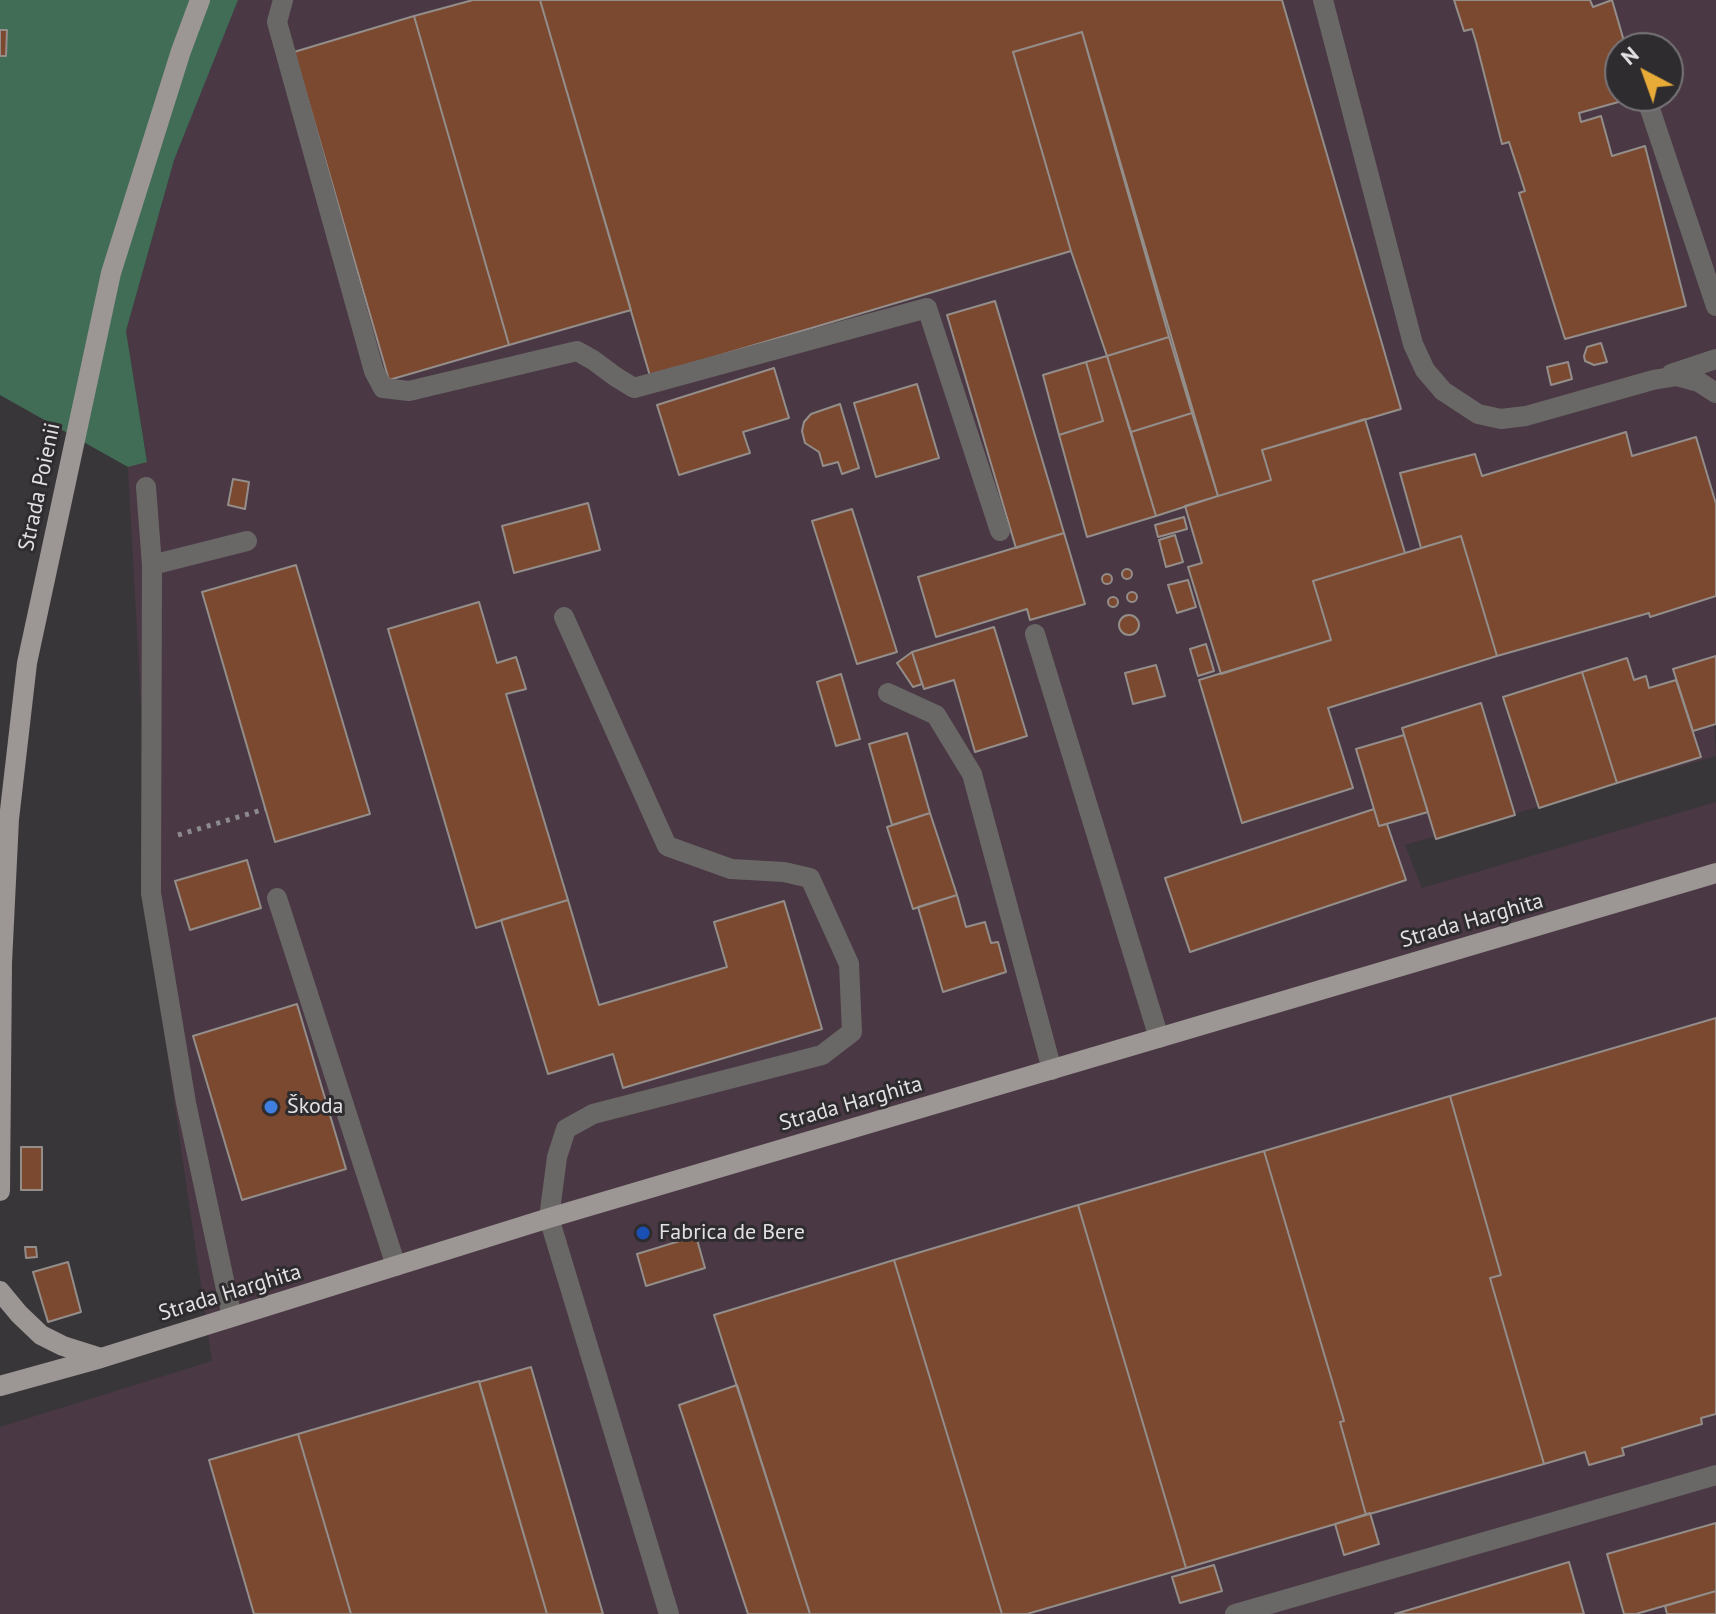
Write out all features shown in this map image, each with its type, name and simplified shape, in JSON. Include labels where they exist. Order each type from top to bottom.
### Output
[{"type":"main road","name":"Strada Poienii","points":[[0,1191],[2,963],[9,819],[27,663],[111,273],[200,0]]},
{"type":"main road","name":"Strada Harghita","points":[[0,1386],[101,1358],[549,1218],[1716,873]]},
{"type":"main road","points":[[0,1291],[41,1335],[101,1358]]},
{"type":"lane","points":[[1323,0],[1413,344],[1425,370],[1443,391],[1478,414],[1501,419],[1526,416],[1716,359]]},
{"type":"lane","points":[[288,2],[277,22],[374,371],[383,388],[409,391],[577,351],[634,388],[927,308],[1000,531]]},
{"type":"lane","points":[[1651,112],[1716,306]]},
{"type":"lane","points":[[1653,380],[1677,376],[1699,382],[1716,393]]},
{"type":"lane","points":[[146,487],[152,565],[151,893],[186,1103],[232,1317]]},
{"type":"lane","points":[[152,565],[247,541]]},
{"type":"lane","points":[[564,617],[667,846],[731,869],[784,872],[810,878],[849,964],[852,1032],[822,1055],[593,1114],[566,1129],[557,1157],[549,1218],[669,1614]]},
{"type":"lane","points":[[1035,634],[1159,1038]]},
{"type":"lane","points":[[888,693],[936,715],[972,774],[1052,1070]]},
{"type":"lane","points":[[277,898],[396,1266]]},
{"type":"lane","points":[[1235,1614],[1716,1475]]},
{"type":"path","points":[[152,843],[265,809]]},
{"type":"shaded area","points":[[238,0],[1716,0],[1716,756],[1405,845],[1422,888],[1716,802],[1716,1614],[0,1614],[0,1427],[212,1361],[156,976],[128,467],[147,461],[126,331],[174,160]]},
{"type":"green space","points":[[0,0],[238,0],[174,160],[126,331],[147,462],[128,467],[0,395]]},
{"type":"building","points":[[473,0],[540,0],[631,310],[509,345],[414,16]]},
{"type":"building","points":[[540,0],[1282,0],[1401,409],[1262,450],[1271,480],[1218,496],[1082,32],[1013,52],[1071,251],[650,376]]},
{"type":"building","points":[[1454,0],[1590,0],[1593,7],[1612,0],[1621,32],[1604,32],[1604,106],[1579,113],[1581,122],[1601,116],[1612,156],[1645,146],[1686,306],[1565,339],[1519,193],[1525,191],[1509,142],[1502,144],[1472,29],[1464,31]]},
{"type":"building","points":[[414,16],[509,345],[389,380],[294,52]]},
{"type":"building","points":[[0,30],[7,30],[6,56],[0,56]]},
{"type":"building","points":[[1082,32],[1169,337],[1107,356],[1071,251],[1013,52]]},
{"type":"building","points":[[995,301],[1064,533],[1016,548],[947,315]]},
{"type":"building","points":[[1169,337],[1192,413],[1131,432],[1107,356]]},
{"type":"building","points":[[1601,343],[1607,362],[1594,365],[1585,361],[1587,347]]},
{"type":"building","points":[[1107,356],[1156,516],[1087,537],[1059,435],[1103,421],[1086,362]]},
{"type":"building","points":[[1086,362],[1103,421],[1059,435],[1043,375]]},
{"type":"building","points":[[1568,362],[1572,379],[1551,385],[1547,367]]},
{"type":"building","points":[[774,368],[789,418],[743,432],[750,453],[679,475],[657,405]]},
{"type":"building","points":[[917,384],[939,458],[876,477],[854,403]]},
{"type":"building","points":[[840,404],[859,468],[842,474],[838,462],[823,466],[819,452],[805,443],[802,431],[804,422],[811,414]]},
{"type":"building","points":[[1192,413],[1218,496],[1156,516],[1131,432]]},
{"type":"building","points":[[1365,419],[1405,553],[1313,581],[1331,640],[1221,674],[1188,567],[1202,563],[1185,506],[1271,480],[1262,450]]},
{"type":"building","points":[[1626,432],[1632,456],[1696,437],[1716,504],[1716,596],[1650,617],[1649,613],[1497,656],[1461,536],[1421,548],[1400,473],[1475,454],[1482,476]]},
{"type":"building","points":[[233,479],[249,482],[245,509],[228,505]]},
{"type":"building","points":[[588,503],[600,550],[514,573],[502,526]]},
{"type":"building","points":[[852,509],[897,652],[857,664],[812,521]]},
{"type":"building","points":[[1184,517],[1187,529],[1158,537],[1155,525]]},
{"type":"building","points":[[1064,533],[1085,604],[1030,620],[1027,609],[936,637],[918,577]]},
{"type":"building","points":[[1175,535],[1183,562],[1166,567],[1159,540]]},
{"type":"building","points":[[1461,536],[1497,656],[1328,708],[1353,788],[1242,823],[1199,680],[1331,640],[1313,581]]},
{"type":"building","points":[[296,565],[370,814],[275,842],[202,592]]},
{"type":"building","points":[[1127,569],[1132,574],[1127,579],[1122,574]]},
{"type":"building","points":[[1107,574],[1112,579],[1107,584],[1102,579]]},
{"type":"building","points":[[1188,580],[1196,607],[1177,613],[1168,585]]},
{"type":"building","points":[[1132,592],[1137,597],[1132,602],[1127,597]]},
{"type":"building","points":[[1113,597],[1118,602],[1113,607],[1108,602]]},
{"type":"building","points":[[479,602],[497,663],[516,657],[526,689],[506,694],[568,900],[476,928],[388,629]]},
{"type":"building","points":[[1129,615],[1136,618],[1139,625],[1136,632],[1129,635],[1122,632],[1119,625],[1122,618]]},
{"type":"building","points":[[994,627],[1027,736],[975,752],[954,680],[924,689],[912,652]]},
{"type":"building","points":[[1206,644],[1214,671],[1198,676],[1190,649]]},
{"type":"building","points":[[912,652],[922,684],[913,687],[897,663]]},
{"type":"building","points":[[1716,656],[1716,724],[1693,731],[1673,669]]},
{"type":"building","points":[[1627,658],[1634,680],[1646,676],[1649,688],[1676,680],[1701,757],[1617,783],[1582,672]]},
{"type":"building","points":[[1156,665],[1165,696],[1133,704],[1125,673]]},
{"type":"building","points":[[1582,672],[1617,783],[1539,808],[1503,697]]},
{"type":"building","points":[[841,674],[860,739],[836,746],[817,682]]},
{"type":"building","points":[[1481,703],[1515,815],[1436,839],[1402,728]]},
{"type":"building","points":[[907,733],[930,813],[892,825],[869,744]]},
{"type":"building","points":[[1404,735],[1428,812],[1379,826],[1356,749]]},
{"type":"building","points":[[1374,809],[1379,826],[1387,824],[1406,880],[1190,952],[1165,878]]},
{"type":"building","points":[[930,813],[957,895],[913,909],[887,827]]},
{"type":"building","points":[[247,860],[261,908],[190,930],[175,881]]},
{"type":"building","points":[[957,895],[966,927],[985,922],[991,943],[998,942],[1006,972],[943,992],[918,907]]},
{"type":"building","points":[[568,900],[599,1005],[727,967],[714,922],[784,901],[822,1029],[623,1088],[613,1054],[548,1074],[501,920]]},
{"type":"building","name":"Škoda","points":[[297,1004],[346,1169],[242,1200],[193,1036]]},
{"type":"building","points":[[1716,1018],[1716,1414],[1701,1418],[1702,1424],[1622,1448],[1624,1455],[1589,1465],[1585,1452],[1544,1464],[1490,1278],[1501,1275],[1450,1096]]},
{"type":"building","points":[[1450,1096],[1501,1275],[1490,1278],[1544,1464],[1366,1515],[1340,1422],[1344,1421],[1264,1151]]},
{"type":"building","points":[[21,1147],[42,1147],[42,1190],[21,1190]]},
{"type":"building","points":[[1264,1151],[1344,1421],[1340,1422],[1366,1515],[1186,1568],[1078,1205]]},
{"type":"building","points":[[1078,1205],[1186,1568],[1027,1614],[1002,1614],[894,1260]]},
{"type":"building","points":[[696,1236],[705,1268],[646,1286],[637,1254]]},
{"type":"building","points":[[25,1247],[36,1247],[37,1257],[26,1258]]},
{"type":"building","points":[[894,1260],[1002,1614],[810,1614],[714,1315]]},
{"type":"building","points":[[68,1262],[81,1312],[48,1322],[33,1272]]},
{"type":"building","points":[[531,1367],[603,1614],[547,1614],[479,1382]]},
{"type":"building","points":[[479,1381],[547,1614],[351,1614],[298,1434]]},
{"type":"building","points":[[737,1385],[810,1614],[748,1614],[679,1405]]},
{"type":"building","points":[[298,1434],[351,1614],[254,1614],[209,1460]]},
{"type":"building","points":[[1370,1513],[1379,1544],[1344,1555],[1335,1524]]},
{"type":"building","points":[[1716,1523],[1716,1591],[1636,1614],[1624,1614],[1607,1554]]},
{"type":"building","points":[[1569,1562],[1584,1614],[1395,1614]]},
{"type":"building","points":[[1214,1565],[1222,1591],[1180,1603],[1172,1577]]},
{"type":"building","points":[[1716,1591],[1716,1614],[1667,1614],[1665,1606]]},
{"type":"place","name":"Škoda","points":[[271,1107]]},
{"type":"place","name":"Fabrica de Bere","points":[[643,1233]]}]
